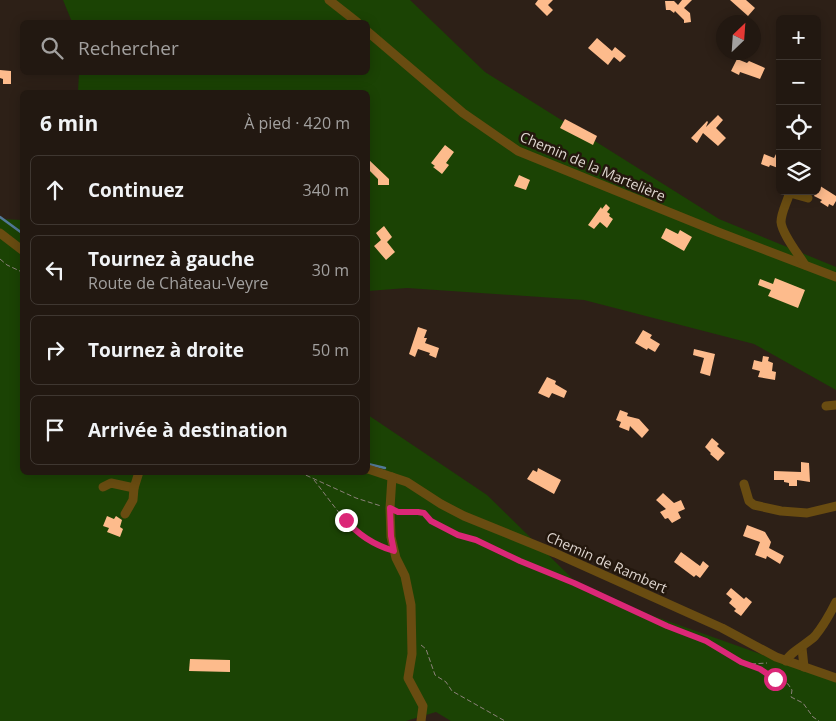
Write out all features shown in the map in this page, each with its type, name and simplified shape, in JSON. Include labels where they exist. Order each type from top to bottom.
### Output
[{"type":"street","points":[[329,0],[354,20]]},
{"type":"street","name":"Chemin de la Martelière","points":[[370,34],[463,113],[518,151],[718,232],[836,277]]},
{"type":"street","points":[[789,195],[781,223],[805,265]]},
{"type":"street","points":[[799,195],[808,198]]},
{"type":"street","points":[[0,233],[20,248]]},
{"type":"street","points":[[826,406],[836,406]]},
{"type":"street","name":"Chemin de Rambert","points":[[370,470],[407,482],[464,516],[555,553],[722,628],[776,657],[836,678]]},
{"type":"street","points":[[125,514],[133,500],[138,475]]},
{"type":"street","points":[[392,476],[391,536],[396,558],[406,576],[411,605],[412,654],[408,678],[423,706],[421,721]]},
{"type":"street","points":[[103,487],[111,483],[134,488]]},
{"type":"street","points":[[744,484],[749,502],[754,505],[781,511],[807,513],[836,506]]},
{"type":"street","points":[[786,661],[788,656],[802,648],[823,625],[836,602]]},
{"type":"street","points":[[802,648],[804,667]]},
{"type":"path","points":[[0,259],[7,265],[20,271]]},
{"type":"path","points":[[304,475],[356,498],[398,512],[424,513],[431,521],[458,535],[476,540],[667,626],[706,641],[741,662],[750,664],[769,676],[788,684],[792,690],[791,697],[803,703],[813,718],[819,721]]},
{"type":"path","points":[[313,480],[352,528],[372,543],[394,551]]},
{"type":"path","points":[[412,639],[426,648],[434,675],[446,682],[452,691],[505,721]]},
{"type":"path","points":[[750,664],[770,662],[776,657]]},
{"type":"green space","points":[[63,0],[410,0],[485,72],[719,219],[836,267],[836,390],[754,344],[584,300],[407,288],[370,291],[370,90],[78,90],[79,75],[370,75],[370,20],[71,20]]},
{"type":"green space","points":[[0,219],[20,220],[20,475],[370,475],[370,416],[487,495],[586,592],[836,681],[836,721],[451,721],[436,712],[406,721],[0,721]]},
{"type":"building","points":[[538,0],[553,0],[548,5],[553,10],[547,16],[535,4]]},
{"type":"building","points":[[682,0],[692,0],[684,8],[690,13],[691,22],[684,23],[684,20],[675,11],[674,13],[666,10],[665,1],[674,1],[678,5]]},
{"type":"building","points":[[730,0],[746,0],[755,8],[747,15]]},
{"type":"building","points":[[597,38],[612,51],[615,47],[626,56],[620,62],[614,57],[608,65],[588,48]]},
{"type":"building","points":[[736,60],[747,63],[749,61],[765,68],[760,79],[740,72],[739,75],[731,71]]},
{"type":"building","points":[[0,70],[11,71],[11,84],[3,84],[3,79],[0,78]]},
{"type":"building","points":[[718,115],[723,120],[716,128],[726,138],[718,146],[703,133],[697,143],[691,138],[707,121],[706,127]]},
{"type":"building","points":[[565,119],[597,136],[593,145],[560,128]]},
{"type":"building","points":[[445,145],[454,152],[446,163],[449,165],[442,174],[431,163]]},
{"type":"building","points":[[764,154],[774,158],[776,154],[776,167],[761,164]]},
{"type":"building","points":[[370,161],[389,179],[389,185],[378,185],[378,179],[370,171]]},
{"type":"building","points":[[519,175],[530,180],[526,190],[514,186]]},
{"type":"building","points":[[821,187],[836,196],[836,201],[833,206],[829,204],[828,207],[820,202],[822,200],[814,196],[821,195]]},
{"type":"building","points":[[606,204],[610,208],[607,212],[613,219],[607,228],[600,222],[594,229],[588,225],[601,207],[602,209]]},
{"type":"building","points":[[384,226],[392,237],[387,242],[395,252],[386,260],[374,246],[381,240],[376,233]]},
{"type":"building","points":[[666,228],[678,234],[680,230],[692,237],[684,251],[661,238]]},
{"type":"building","points":[[775,278],[805,290],[798,308],[768,296],[771,290],[758,285],[760,279],[773,284]]},
{"type":"building","points":[[418,327],[427,330],[424,338],[427,338],[425,343],[439,348],[436,358],[429,355],[430,353],[418,349],[415,357],[409,354]]},
{"type":"building","points":[[643,330],[652,335],[650,338],[660,344],[655,352],[635,343]]},
{"type":"building","points":[[694,349],[715,354],[710,376],[700,373],[704,358],[693,355]]},
{"type":"building","points":[[763,356],[769,357],[768,361],[773,363],[772,371],[776,372],[775,380],[758,377],[760,371],[752,369],[754,360],[762,362]]},
{"type":"building","points":[[547,377],[556,381],[555,384],[567,391],[564,398],[552,393],[549,398],[538,393]]},
{"type":"building","points":[[620,410],[628,413],[627,416],[639,419],[649,430],[642,438],[630,426],[629,431],[619,427],[621,422],[616,420]]},
{"type":"building","points":[[712,438],[725,453],[718,461],[705,447]]},
{"type":"building","points":[[801,462],[809,463],[810,482],[797,480],[797,486],[789,486],[789,483],[784,482],[784,480],[774,480],[774,471],[801,472]]},
{"type":"building","points":[[538,468],[561,480],[554,494],[527,479],[533,470],[537,472]]},
{"type":"building","points":[[663,493],[674,503],[681,500],[685,509],[678,512],[681,518],[672,523],[668,518],[665,519],[660,512],[666,509],[656,500]]},
{"type":"building","points":[[107,516],[114,519],[116,516],[122,520],[120,527],[123,529],[120,537],[107,532],[109,528],[103,526]]},
{"type":"building","points":[[747,525],[765,532],[771,542],[769,548],[784,556],[780,564],[767,556],[766,559],[755,555],[760,542],[743,536]]},
{"type":"building","points":[[681,552],[700,566],[703,561],[709,566],[700,578],[696,575],[694,577],[674,562]]},
{"type":"building","points":[[731,588],[744,599],[746,597],[752,602],[741,616],[734,611],[736,609],[729,603],[732,599],[726,594]]},
{"type":"building","points":[[190,659],[230,660],[230,672],[189,671]]},
{"type":"waterway","points":[[0,217],[20,232]]},
{"type":"waterway","points":[[370,464],[385,468]]},
{"type":"route","points":[[346,520],[352,528],[372,543],[394,551],[391,536],[390,508],[398,512],[424,513],[431,521],[458,535],[476,540],[490,548],[574,583],[609,600],[625,605],[667,626],[706,641],[741,662],[760,669],[775,679]]}]
